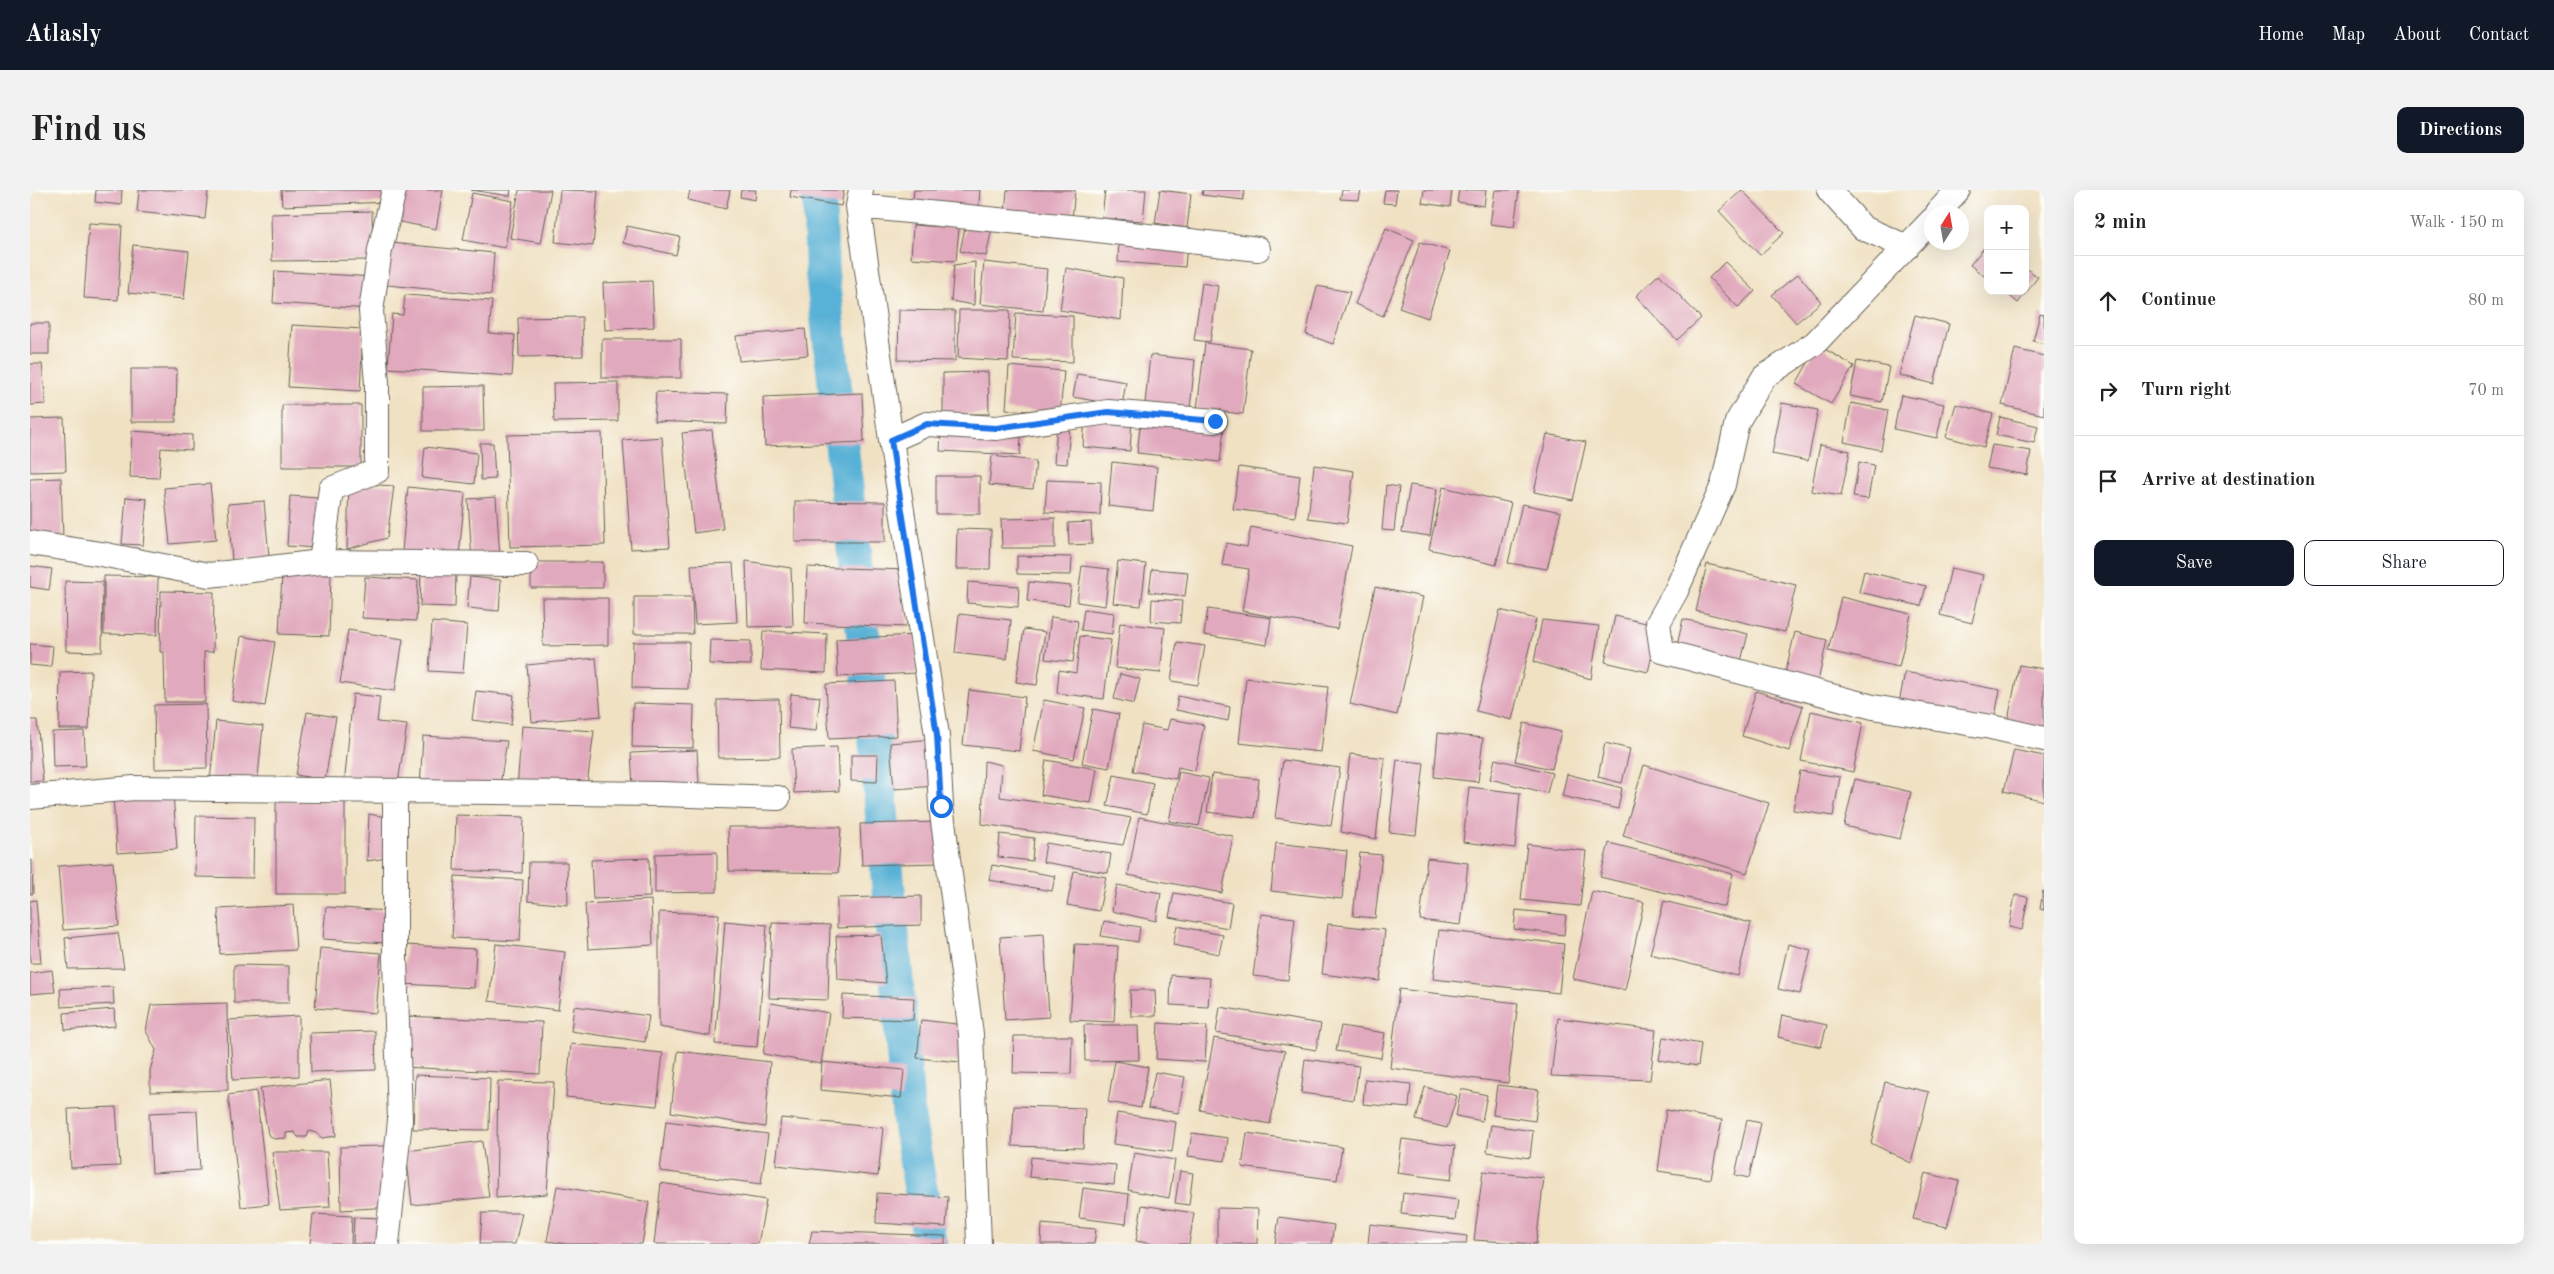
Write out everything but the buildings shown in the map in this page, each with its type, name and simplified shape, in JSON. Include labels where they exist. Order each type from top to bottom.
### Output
[{"type":"street","points":[[321,562],[331,489],[377,471],[377,383],[372,311],[380,250],[394,190]]},
{"type":"street","points":[[1829,190],[1863,228],[1907,247]]},
{"type":"street","points":[[1944,205],[1958,190]]},
{"type":"street","points":[[978,1244],[970,1034],[941,806],[937,735],[891,440],[859,198],[1080,228],[1258,249]]},
{"type":"street","points":[[1924,229],[1815,343],[1764,377],[1737,422],[1723,485],[1676,591],[1658,623],[1662,651],[1873,707],[1991,727],[2044,739]]},
{"type":"street","points":[[891,440],[927,424],[996,428],[1108,412],[1215,421]]},
{"type":"street","points":[[30,543],[208,574],[321,562],[526,564]]},
{"type":"street","points":[[30,798],[134,788],[661,794],[778,798]]},
{"type":"street","points":[[387,1244],[400,1120],[395,959],[395,792]]},
{"type":"waterway","points":[[819,190],[822,273],[876,747],[909,1121],[930,1244]]},
{"type":"route","points":[[941,806],[937,735],[891,440],[927,424],[996,428],[1108,412],[1215,421]]}]
